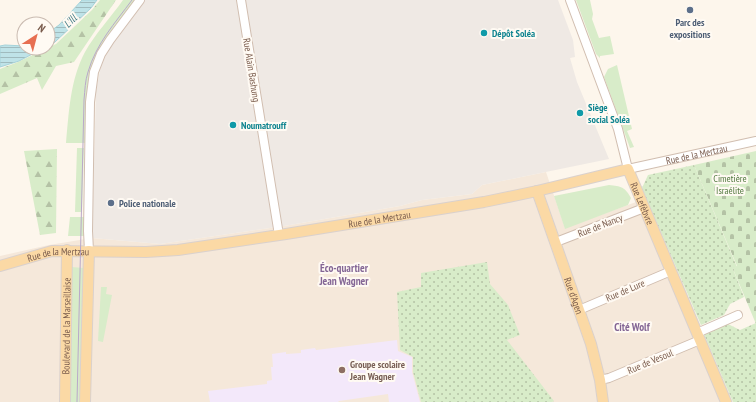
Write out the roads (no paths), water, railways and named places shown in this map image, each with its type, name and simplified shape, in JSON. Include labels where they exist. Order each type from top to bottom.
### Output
[{"type":"main road","name":"Rue de la Mertzau","points":[[0,266],[52,250],[146,252],[178,250],[279,235],[484,202],[628,169]]},
{"type":"main road","name":"Rue Lefèbvre","points":[[628,169],[726,402]]},
{"type":"main road","name":"Rue d'Agen","points":[[537,191],[591,344],[600,380],[603,402]]},
{"type":"main road","name":"Boulevard de la Marseillaise","points":[[65,402],[67,250]]},
{"type":"main road","name":"Boulevard de la Marseillaise","points":[[85,402],[89,251]]},
{"type":"street","points":[[89,251],[90,102],[94,72],[101,54],[140,0]]},
{"type":"street","name":"Rue Alain Bashung","points":[[240,0],[279,235]]},
{"type":"street","name":"Rue Lefèbvre","points":[[570,0],[618,129],[628,169]]},
{"type":"street","name":"Rue de la Mertzau","points":[[628,169],[756,141]]},
{"type":"street","name":"Rue de Nancy","points":[[556,242],[644,208]]},
{"type":"street","name":"Rue de Lure","points":[[579,310],[671,271]]},
{"type":"street","name":"Rue de Vesoul","points":[[600,380],[609,378],[698,336],[738,315]]},
{"type":"water","name":"L'Ill","points":[[82,0],[97,0],[91,8],[56,41],[56,27]]},
{"type":"water","points":[[0,46],[16,46],[16,56],[29,56],[19,61],[0,67]]},
{"type":"tram line","points":[[77,402],[84,100],[86,82],[91,62],[101,43],[132,0]]},
{"type":"place","name":"Parc des expositions","points":[[690,10]]},
{"type":"place","name":"Dépôt Soléa","points":[[484,33]]},
{"type":"place","name":"Siège social Soléa","points":[[580,113]]},
{"type":"place","name":"Noumatrouff","points":[[233,125]]},
{"type":"place","name":"Police nationale","points":[[111,203]]},
{"type":"place","name":"Groupe scolaire Jean Wagner","points":[[342,370]]},
{"type":"district","name":"Éco-quartier Jean Wagner","points":[[344,274]]},
{"type":"district","name":"Cité Wolf","points":[[632,327]]},
{"type":"park label","name":"Cimetière Israélite","points":[[730,184]]}]
